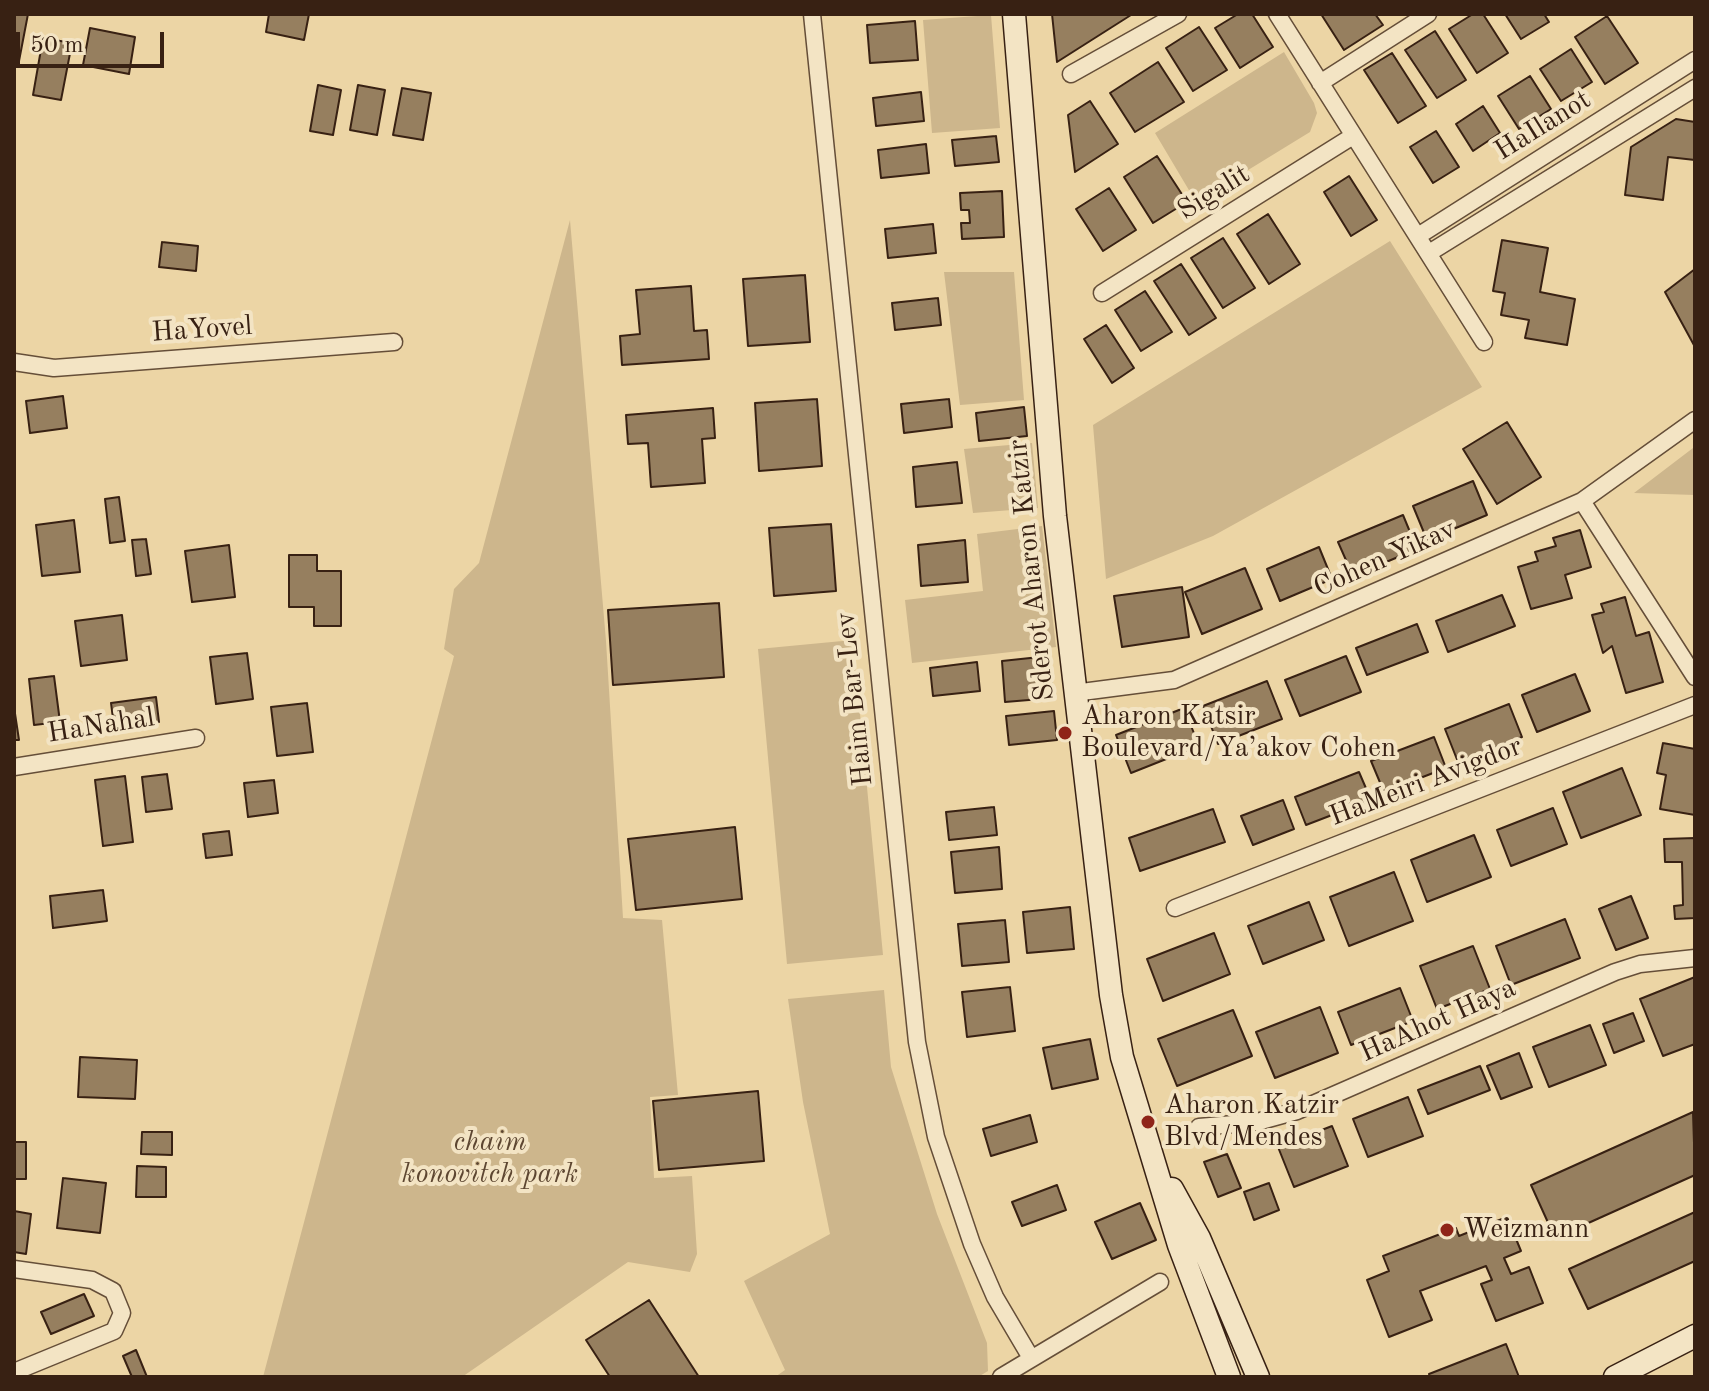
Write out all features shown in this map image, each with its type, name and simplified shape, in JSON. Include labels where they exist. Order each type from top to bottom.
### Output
[{"type":"street","name":"Haim Bar-Lev","points":[[812,14],[920,1061],[936,1137],[972,1244],[995,1297],[1031,1358]]},
{"type":"street","name":"Sderot Aharon Katzir","points":[[1014,14],[1054,500],[1111,995],[1122,1057],[1156,1160],[1179,1245],[1229,1377]]},
{"type":"street","points":[[1071,74],[1178,14]]},
{"type":"street","points":[[1277,14],[1484,342]]},
{"type":"street","points":[[1320,83],[1428,14]]},
{"type":"street","name":"HaIlanot","points":[[1418,236],[1695,60]]},
{"type":"street","name":"HaIlanot","points":[[1429,253],[1695,88]]},
{"type":"street","name":"Sigalit","points":[[1102,293],[1353,136]]},
{"type":"street","name":"HaYovel","points":[[14,362],[54,368],[394,342]]},
{"type":"street","name":"Cohen Yikav","points":[[1074,693],[1174,680],[1582,501],[1695,420]]},
{"type":"street","points":[[1582,501],[1695,677]]},
{"type":"street","name":"HaMeiri Avigdor","points":[[1175,908],[1695,705]]},
{"type":"street","name":"HaNahal","points":[[14,767],[196,738]]},
{"type":"street","name":"HaAhot Haya","points":[[1199,1127],[1257,1122],[1297,1111],[1615,972],[1640,964],[1695,958]]},
{"type":"street","name":"Sderot Aharon Katzir","points":[[1156,1160],[1199,1238],[1258,1377]]},
{"type":"street","points":[[14,1269],[92,1280],[113,1291],[122,1313],[114,1331],[14,1372]]},
{"type":"street","points":[[1001,1377],[1160,1282]]},
{"type":"street","points":[[1615,1377],[1695,1336]]},
{"type":"green space","points":[[991,15],[1000,128],[932,133],[923,20]]},
{"type":"green space","points":[[1284,52],[1314,103],[1317,113],[1310,132],[1196,202],[1155,133]]},
{"type":"green space","name":"chaim konovitch park","points":[[570,220],[606,641],[623,918],[662,920],[678,1095],[650,1097],[654,1178],[692,1176],[697,1254],[690,1272],[628,1262],[462,1377],[263,1377],[454,656],[444,649],[454,589],[479,563]]},
{"type":"green space","points":[[1390,241],[1482,387],[1213,536],[1106,579],[1093,425]]},
{"type":"green space","points":[[944,272],[1014,272],[1024,400],[960,405]]},
{"type":"green space","points":[[1032,443],[1038,508],[973,513],[964,449]]},
{"type":"green space","points":[[1693,448],[1695,495],[1634,493]]},
{"type":"green space","points":[[1042,526],[1056,647],[912,663],[905,600],[983,591],[977,534]]},
{"type":"green space","points":[[853,640],[883,955],[787,964],[758,649]]},
{"type":"green space","points":[[884,990],[891,1067],[937,1214],[987,1343],[988,1371],[978,1377],[775,1377],[785,1370],[744,1281],[830,1234],[803,1102],[788,999]]},
{"type":"building","points":[[14,14],[28,14],[19,61],[14,60]]},
{"type":"building","points":[[269,14],[309,14],[304,40],[266,32]]},
{"type":"building","points":[[1052,14],[1131,14],[1131,15],[1057,62]]},
{"type":"building","points":[[1238,14],[1252,14],[1273,47],[1240,68],[1215,28]]},
{"type":"building","points":[[1321,14],[1375,14],[1383,25],[1344,50]]},
{"type":"building","points":[[1473,14],[1483,14],[1508,53],[1477,73],[1449,29]]},
{"type":"building","points":[[1505,14],[1544,14],[1549,22],[1521,39]]},
{"type":"building","points":[[1607,16],[1638,63],[1605,84],[1575,37]]},
{"type":"building","points":[[915,21],[918,60],[870,63],[867,25]]},
{"type":"building","points":[[1199,27],[1227,70],[1193,91],[1166,48]]},
{"type":"building","points":[[90,28],[135,37],[129,74],[83,65]]},
{"type":"building","points":[[1435,31],[1466,80],[1437,98],[1405,50]]},
{"type":"building","points":[[43,38],[72,43],[61,100],[33,95]]},
{"type":"building","points":[[1571,49],[1592,82],[1561,101],[1540,69]]},
{"type":"building","points":[[1392,53],[1426,106],[1398,123],[1364,70]]},
{"type":"building","points":[[1158,62],[1184,102],[1135,132],[1110,93]]},
{"type":"building","points":[[1530,76],[1551,109],[1519,129],[1498,96]]},
{"type":"building","points":[[318,85],[341,90],[333,135],[310,131]]},
{"type":"building","points":[[358,85],[385,90],[377,135],[350,130]]},
{"type":"building","points":[[402,88],[431,93],[423,140],[393,135]]},
{"type":"building","points":[[921,92],[924,121],[876,126],[873,98]]},
{"type":"building","points":[[1090,101],[1118,144],[1075,172],[1068,115]]},
{"type":"building","points":[[1483,106],[1500,133],[1473,151],[1456,124]]},
{"type":"building","points":[[1676,119],[1695,122],[1695,160],[1668,157],[1663,200],[1625,195],[1631,147]]},
{"type":"building","points":[[1436,131],[1459,167],[1433,183],[1410,147]]},
{"type":"building","points":[[996,136],[999,162],[955,166],[952,140]]},
{"type":"building","points":[[926,144],[929,173],[881,178],[878,150]]},
{"type":"building","points":[[1157,156],[1187,202],[1153,223],[1124,177]]},
{"type":"building","points":[[1349,176],[1377,220],[1351,236],[1324,192]]},
{"type":"building","points":[[1109,188],[1136,230],[1103,251],[1076,209]]},
{"type":"building","points":[[1002,191],[1004,237],[962,239],[961,223],[970,223],[969,210],[961,210],[960,193]]},
{"type":"building","points":[[1268,214],[1300,264],[1269,284],[1237,234]]},
{"type":"building","points":[[933,224],[936,253],[888,258],[885,229]]},
{"type":"building","points":[[1223,238],[1255,288],[1223,308],[1191,258]]},
{"type":"building","points":[[1502,240],[1548,248],[1540,292],[1575,299],[1567,345],[1525,338],[1529,320],[1501,315],[1505,293],[1493,291]]},
{"type":"building","points":[[162,242],[198,246],[196,271],[159,267]]},
{"type":"building","points":[[1181,264],[1216,318],[1189,335],[1154,281]]},
{"type":"building","points":[[1695,269],[1695,347],[1665,292]]},
{"type":"building","points":[[805,275],[810,342],[748,346],[743,279]]},
{"type":"building","points":[[691,286],[694,331],[707,330],[709,359],[622,365],[620,336],[640,334],[636,290]]},
{"type":"building","points":[[1145,291],[1172,332],[1141,351],[1115,310]]},
{"type":"building","points":[[938,298],[941,325],[895,330],[892,303]]},
{"type":"building","points":[[1106,325],[1134,368],[1112,383],[1084,339]]},
{"type":"building","points":[[63,396],[67,428],[30,433],[26,401]]},
{"type":"building","points":[[817,399],[822,466],[759,471],[755,403]]},
{"type":"building","points":[[949,399],[952,427],[904,433],[901,404]]},
{"type":"building","points":[[1024,407],[1027,436],[979,441],[976,413]]},
{"type":"building","points":[[713,408],[715,438],[702,439],[705,483],[651,487],[648,443],[628,444],[626,415]]},
{"type":"building","points":[[1507,422],[1541,477],[1497,504],[1463,449]]},
{"type":"building","points":[[957,462],[962,503],[916,507],[913,467]]},
{"type":"building","points":[[1473,481],[1487,515],[1427,540],[1413,506]]},
{"type":"building","points":[[119,497],[125,541],[110,543],[105,499]]},
{"type":"building","points":[[1403,515],[1417,549],[1353,576],[1338,542]]},
{"type":"building","points":[[74,520],[80,572],[42,576],[36,525]]},
{"type":"building","points":[[831,524],[836,591],[774,596],[769,528]]},
{"type":"building","points":[[1580,530],[1591,567],[1565,575],[1572,598],[1531,609],[1518,567],[1538,561],[1535,552],[1556,546],[1553,538]]},
{"type":"building","points":[[146,539],[151,574],[136,576],[132,540]]},
{"type":"building","points":[[965,540],[968,582],[921,586],[918,545]]},
{"type":"building","points":[[229,545],[235,597],[192,602],[185,551]]},
{"type":"building","points":[[1319,547],[1332,579],[1280,601],[1267,569]]},
{"type":"building","points":[[289,555],[317,555],[317,571],[341,571],[341,626],[314,626],[314,607],[289,607]]},
{"type":"building","points":[[1245,568],[1262,609],[1202,634],[1185,592]]},
{"type":"building","points":[[1182,587],[1189,637],[1122,647],[1114,596]]},
{"type":"building","points":[[1502,595],[1515,626],[1448,652],[1436,621]]},
{"type":"building","points":[[1625,597],[1636,636],[1649,632],[1663,682],[1626,693],[1612,646],[1603,653],[1592,615],[1604,612],[1601,604]]},
{"type":"building","points":[[719,603],[724,677],[613,685],[608,610]]},
{"type":"building","points":[[122,615],[127,660],[81,666],[75,621]]},
{"type":"building","points":[[1417,624],[1428,652],[1367,675],[1356,648]]},
{"type":"building","points":[[247,653],[253,699],[216,704],[210,657]]},
{"type":"building","points":[[1049,656],[1053,698],[1005,702],[1002,661]]},
{"type":"building","points":[[1346,656],[1361,692],[1300,716],[1285,680]]},
{"type":"building","points":[[977,662],[980,691],[933,696],[930,668]]},
{"type":"building","points":[[1575,674],[1590,711],[1537,732],[1522,695]]},
{"type":"building","points":[[54,676],[60,722],[34,725],[29,679]]},
{"type":"building","points":[[1267,681],[1282,719],[1218,744],[1203,706]]},
{"type":"building","points":[[156,697],[159,722],[114,727],[111,703]]},
{"type":"building","points":[[307,703],[313,752],[277,756],[271,707]]},
{"type":"building","points":[[1509,704],[1522,737],[1458,762],[1445,729]]},
{"type":"building","points":[[14,707],[19,740],[14,740]]},
{"type":"building","points":[[1184,708],[1199,746],[1131,773],[1116,735]]},
{"type":"building","points":[[1054,711],[1057,740],[1009,745],[1006,716]]},
{"type":"building","points":[[1434,737],[1446,768],[1384,792],[1371,761]]},
{"type":"building","points":[[1663,743],[1695,749],[1695,815],[1660,809],[1666,775],[1657,773]]},
{"type":"building","points":[[1622,768],[1641,815],[1581,838],[1563,792]]},
{"type":"building","points":[[1359,772],[1371,800],[1306,825],[1295,797]]},
{"type":"building","points":[[167,774],[172,809],[146,812],[142,777]]},
{"type":"building","points":[[125,776],[133,842],[103,846],[95,780]]},
{"type":"building","points":[[274,780],[278,813],[248,817],[244,783]]},
{"type":"building","points":[[1283,800],[1294,829],[1253,845],[1241,816]]},
{"type":"building","points":[[994,807],[997,835],[949,840],[946,812]]},
{"type":"building","points":[[1553,808],[1567,844],[1511,866],[1497,830]]},
{"type":"building","points":[[1213,809],[1225,842],[1140,871],[1129,838]]},
{"type":"building","points":[[735,827],[742,899],[636,910],[628,839]]},
{"type":"building","points":[[229,831],[232,855],[206,858],[203,834]]},
{"type":"building","points":[[1474,835],[1491,877],[1427,902],[1411,860]]},
{"type":"building","points":[[1695,838],[1695,918],[1675,919],[1674,906],[1683,905],[1682,862],[1665,862],[1664,839]]},
{"type":"building","points":[[999,847],[1002,889],[955,893],[951,852]]},
{"type":"building","points":[[1394,872],[1413,921],[1349,946],[1330,897]]},
{"type":"building","points":[[103,890],[107,921],[53,928],[50,896]]},
{"type":"building","points":[[1631,896],[1648,938],[1616,950],[1599,909]]},
{"type":"building","points":[[1309,902],[1324,940],[1263,964],[1248,926]]},
{"type":"building","points":[[1070,907],[1074,949],[1027,953],[1023,912]]},
{"type":"building","points":[[1565,919],[1580,958],[1511,985],[1496,946]]},
{"type":"building","points":[[1005,920],[1009,962],[962,966],[958,924]]},
{"type":"building","points":[[1214,933],[1230,974],[1163,1001],[1147,959]]},
{"type":"building","points":[[1473,946],[1490,989],[1437,1009],[1420,966]]},
{"type":"building","points":[[1695,977],[1695,1044],[1663,1056],[1640,999]]},
{"type":"building","points":[[1010,987],[1015,1031],[967,1037],[962,992]]},
{"type":"building","points":[[1400,988],[1413,1021],[1351,1045],[1338,1012]]},
{"type":"building","points":[[1320,1007],[1338,1053],[1275,1078],[1256,1032]]},
{"type":"building","points":[[1233,1010],[1252,1056],[1177,1086],[1158,1039]]},
{"type":"building","points":[[1633,1013],[1644,1041],[1614,1053],[1603,1024]]},
{"type":"building","points":[[1590,1025],[1606,1065],[1549,1087],[1533,1047]]},
{"type":"building","points":[[1090,1039],[1098,1079],[1052,1089],[1043,1048]]},
{"type":"building","points":[[1519,1053],[1532,1087],[1501,1099],[1487,1066]]},
{"type":"building","points":[[80,1057],[137,1060],[135,1099],[78,1097]]},
{"type":"building","points":[[1480,1066],[1490,1090],[1428,1114],[1418,1090]]},
{"type":"building","points":[[758,1091],[764,1161],[659,1170],[653,1101]]},
{"type":"building","points":[[1408,1097],[1423,1136],[1368,1157],[1353,1119]]},
{"type":"building","points":[[1693,1112],[1695,1175],[1555,1238],[1531,1185]]},
{"type":"building","points":[[1030,1115],[1037,1142],[991,1156],[983,1129]]},
{"type":"building","points":[[1332,1126],[1348,1166],[1294,1187],[1278,1147]]},
{"type":"building","points":[[142,1132],[172,1132],[172,1155],[141,1154]]},
{"type":"building","points":[[14,1142],[26,1142],[26,1179],[14,1179]]},
{"type":"building","points":[[1227,1154],[1241,1188],[1218,1197],[1204,1162]]},
{"type":"building","points":[[137,1166],[166,1167],[166,1197],[136,1197]]},
{"type":"building","points":[[63,1178],[106,1183],[100,1233],[57,1228]]},
{"type":"building","points":[[1269,1183],[1279,1210],[1254,1220],[1244,1192]]},
{"type":"building","points":[[1057,1185],[1066,1210],[1022,1226],[1012,1202]]},
{"type":"building","points":[[1140,1203],[1156,1240],[1112,1259],[1095,1222]]},
{"type":"building","points":[[14,1211],[31,1214],[26,1254],[14,1252]]},
{"type":"building","points":[[1695,1212],[1695,1261],[1588,1309],[1569,1269]]},
{"type":"building","points":[[1507,1217],[1521,1251],[1504,1258],[1511,1274],[1529,1267],[1543,1303],[1496,1321],[1481,1284],[1492,1280],[1486,1266],[1420,1291],[1432,1320],[1389,1337],[1367,1280],[1389,1271],[1383,1256],[1456,1228],[1459,1236]]},
{"type":"building","points":[[84,1294],[94,1316],[51,1334],[41,1312]]},
{"type":"building","points":[[649,1300],[699,1377],[610,1377],[586,1340]]},
{"type":"building","points":[[1506,1344],[1519,1377],[1430,1377],[1429,1374]]},
{"type":"building","points":[[136,1350],[147,1377],[132,1377],[123,1356]]},
{"type":"place","name":"Aharon Katsir Boulevard/Ya’akov Cohen","points":[[1065,733]]},
{"type":"place","name":"Aharon Katzir Blvd/Mendes","points":[[1148,1122]]},
{"type":"place","name":"Weizmann","points":[[1447,1230]]}]
